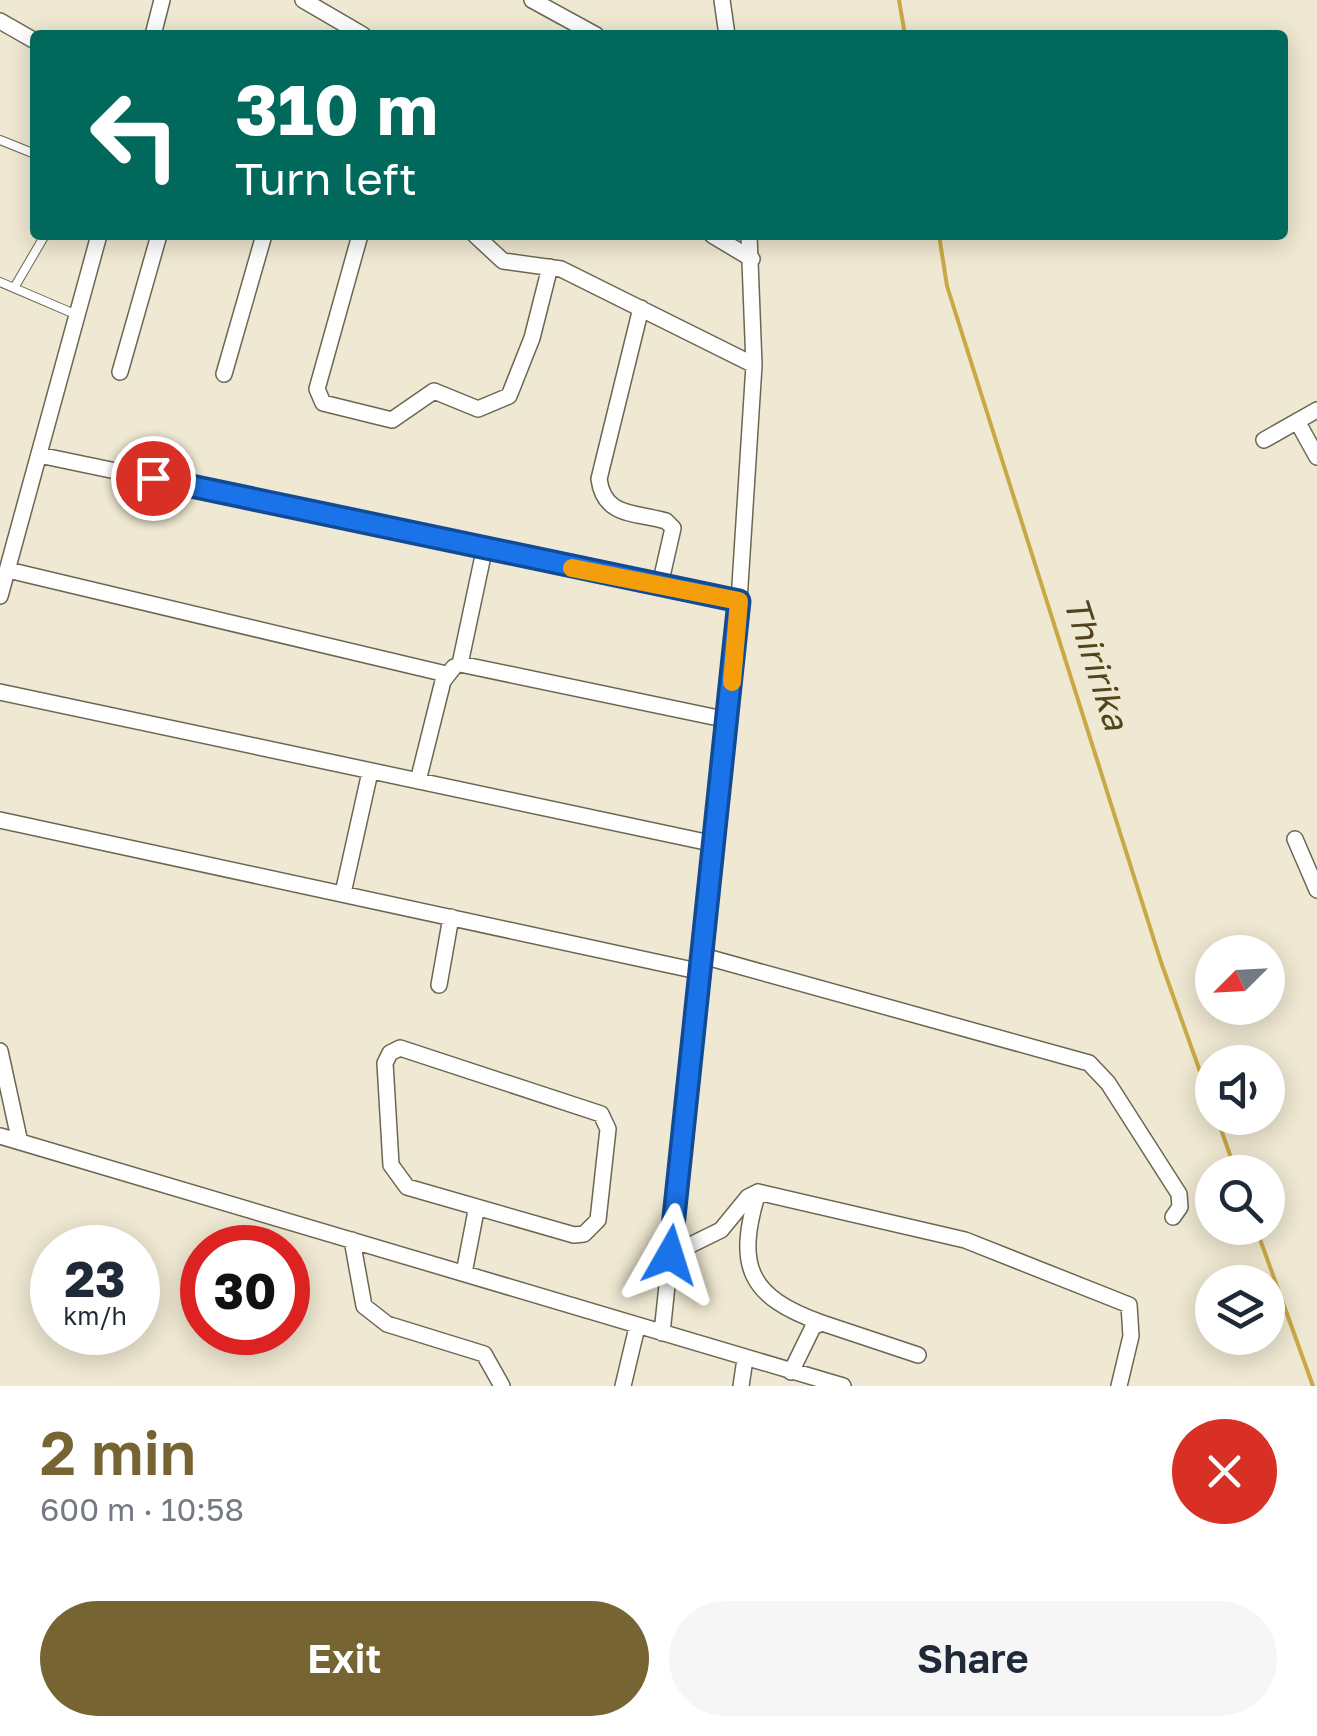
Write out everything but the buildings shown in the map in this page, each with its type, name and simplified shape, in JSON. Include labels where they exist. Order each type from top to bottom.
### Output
[{"type":"street","points":[[154,30],[162,0]]},
{"type":"street","points":[[303,0],[354,30]]},
{"type":"street","points":[[532,0],[587,30]]},
{"type":"street","points":[[722,0],[726,30]]},
{"type":"street","points":[[0,21],[30,38]]},
{"type":"street","points":[[0,596],[98,240]]},
{"type":"street","points":[[120,372],[159,240]]},
{"type":"street","points":[[224,374],[263,240]]},
{"type":"street","points":[[359,240],[318,389],[323,403],[382,420],[392,420],[434,391],[478,409],[508,396],[532,338],[550,267]]},
{"type":"street","points":[[480,240],[503,261],[550,267],[754,365]]},
{"type":"street","points":[[721,240],[752,258]]},
{"type":"street","points":[[662,1333],[739,601],[754,365],[750,240]]},
{"type":"street","points":[[641,308],[599,479],[602,498],[610,507],[666,521],[672,528],[660,585]]},
{"type":"street","points":[[1264,440],[1317,410]]},
{"type":"street","points":[[1298,421],[1317,457]]},
{"type":"street","points":[[39,455],[484,551],[739,601]]},
{"type":"street","points":[[418,781],[484,551]]},
{"type":"street","points":[[8,570],[453,669],[728,720]]},
{"type":"street","points":[[0,692],[715,844]]},
{"type":"street","points":[[343,893],[370,772]]},
{"type":"street","points":[[0,820],[451,917],[703,964],[1089,1063],[1108,1083],[1179,1194],[1180,1207],[1173,1217]]},
{"type":"street","points":[[1295,839],[1317,890]]},
{"type":"street","points":[[439,985],[451,917]]},
{"type":"street","points":[[412,1048],[596,1110],[605,1120],[608,1129],[598,1220],[592,1229],[574,1235],[476,1210],[408,1187],[391,1165],[385,1064],[390,1053],[412,1048]]},
{"type":"street","points":[[0,1051],[19,1138]]},
{"type":"street","points":[[0,1136],[19,1138],[464,1272],[799,1378],[844,1386]]},
{"type":"street","points":[[670,1255],[721,1230],[748,1196],[758,1192],[965,1240],[1122,1300],[1133,1316],[1119,1386]]},
{"type":"street","points":[[758,1192],[746,1230],[748,1255],[768,1299],[822,1323],[918,1354]]},
{"type":"street","points":[[464,1272],[476,1210]]},
{"type":"street","points":[[352,1240],[364,1306],[388,1324],[484,1354],[502,1386]]},
{"type":"street","points":[[799,1378],[813,1327],[822,1323]]},
{"type":"street","points":[[623,1386],[637,1328]]},
{"type":"street","points":[[741,1386],[745,1359]]},
{"type":"lane","points":[[0,140],[30,152]]},
{"type":"lane","points":[[14,288],[41,240]]},
{"type":"lane","points":[[0,282],[77,315]]},
{"type":"waterway","name":"Thiririka","points":[[899,0],[904,30]]},
{"type":"waterway","name":"Thiririka","points":[[940,240],[947,286],[1161,962],[1195,1057]]},
{"type":"waterway","name":"Thiririka","points":[[1223,1135],[1230,1155]]},
{"type":"waterway","name":"Thiririka","points":[[1262,1245],[1313,1386]]},
{"type":"slow traffic","points":[[572,568],[739,601],[732,682]]},
{"type":"route","points":[[153,478],[484,551],[739,601],[670,1255]]}]
